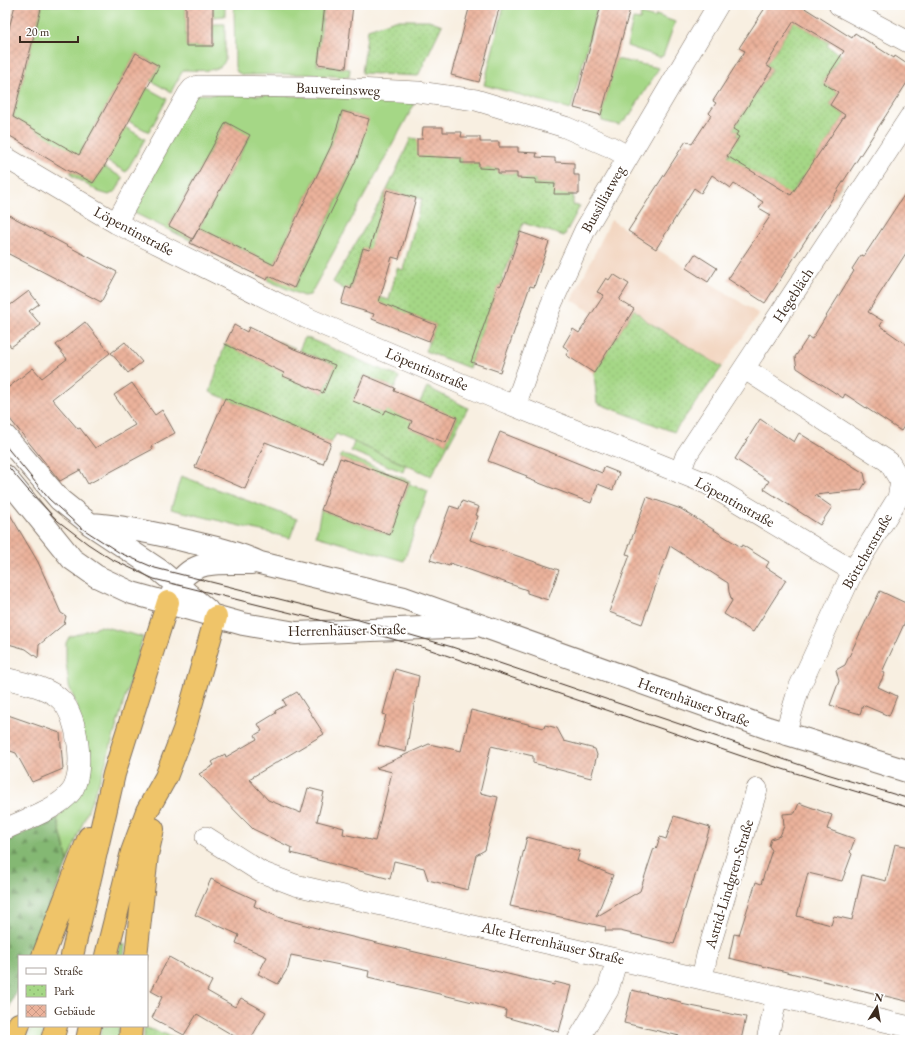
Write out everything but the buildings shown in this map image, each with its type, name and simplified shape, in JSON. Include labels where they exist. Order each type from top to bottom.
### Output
[{"type":"highway","points":[[43,955],[114,774],[172,594]]},
{"type":"highway","points":[[136,955],[147,855],[166,777],[184,730],[216,617]]},
{"type":"highway","points":[[72,955],[114,774]]},
{"type":"highway","points":[[106,955],[132,852],[146,811],[166,777]]},
{"type":"highway","points":[[13,1040],[18,1027]]},
{"type":"highway","points":[[52,1040],[56,1027]]},
{"type":"highway","points":[[87,1040],[90,1027]]},
{"type":"highway","points":[[130,1040],[131,1027]]},
{"type":"street","name":"Bussilliatweg","points":[[515,406],[551,305],[585,230],[627,156],[718,5]]},
{"type":"street","points":[[839,5],[910,43]]},
{"type":"street","name":"Bauvereinsweg","points":[[116,223],[188,94],[198,86],[418,92],[476,100],[565,127],[611,147],[627,156]]},
{"type":"street","name":"Hegebläch","points":[[680,473],[686,456],[745,369],[910,117]]},
{"type":"street","name":"Löpentinstraße","points":[[5,157],[116,223],[307,318],[515,406],[708,484],[853,571]]},
{"type":"street","name":"Böttcherstraße","points":[[745,369],[889,462],[901,482],[898,498],[853,571],[799,688],[786,734]]},
{"type":"street","name":"Herrenhäuser Straße","points":[[5,436],[60,500],[90,524],[159,570],[172,594]]},
{"type":"street","name":"Herrenhäuser Straße","points":[[5,476],[72,560],[96,576],[132,593],[172,594],[216,617],[243,624],[296,633],[480,626]]},
{"type":"street","name":"Herrenhäuser Straße","points":[[90,524],[120,526],[147,531],[240,553],[260,563],[404,598],[786,734],[910,772]]},
{"type":"street","name":"Herrenhäuser Straße","points":[[172,594],[183,576],[198,566],[260,563]]},
{"type":"street","points":[[5,678],[52,693],[62,701],[76,729],[79,772],[72,792],[56,805],[5,830]]},
{"type":"street","name":"Astrid-Lindgren-Straße","points":[[702,978],[707,955],[757,789]]},
{"type":"street","name":"Alte Herrenhäuser Straße","points":[[206,837],[261,872],[295,885],[910,1027]]},
{"type":"street","points":[[578,1040],[608,990],[617,959]]},
{"type":"street","points":[[767,1040],[777,996]]},
{"type":"shaded area","points":[[611,220],[759,314],[722,367],[645,320],[634,309],[621,331],[572,300]]},
{"type":"green space","points":[[42,5],[186,5],[186,46],[213,46],[213,24],[225,24],[225,60],[219,67],[213,69],[201,71],[183,70],[171,92],[151,81],[159,66],[136,53],[76,160],[74,153],[13,117]]},
{"type":"green space","points":[[213,5],[225,5],[225,16],[213,17]]},
{"type":"green space","points":[[234,5],[324,5],[317,65],[350,69],[349,77],[304,74],[243,75],[237,72],[235,67]]},
{"type":"green space","points":[[504,5],[598,5],[571,109],[484,85]]},
{"type":"green space","points":[[803,7],[815,15],[807,29],[829,42],[827,46],[841,55],[823,83],[838,92],[830,105],[845,115],[813,163],[843,182],[834,196],[803,176],[785,204],[775,185],[749,170],[724,161],[730,153],[726,150],[734,145],[739,137],[736,135],[738,132],[733,129],[772,69],[766,65]]},
{"type":"green space","points":[[641,14],[655,18],[656,15],[675,22],[663,56],[659,57],[627,46],[633,19],[640,20]]},
{"type":"green space","points":[[395,20],[429,20],[442,25],[418,76],[362,73],[368,29]]},
{"type":"green space","points":[[616,59],[659,68],[630,115],[619,125],[602,121],[601,115]]},
{"type":"green space","points":[[147,88],[167,99],[149,132],[128,121]]},
{"type":"green space","points":[[188,94],[411,98],[414,105],[310,295],[303,296],[267,280],[269,276],[295,287],[357,158],[368,119],[342,111],[331,146],[274,265],[199,228],[250,136],[226,122],[169,225],[193,239],[192,241],[124,208]]},
{"type":"green space","points":[[125,127],[145,139],[126,172],[106,161]]},
{"type":"green space","points":[[411,138],[417,139],[442,157],[461,158],[461,163],[479,163],[479,168],[498,169],[498,173],[517,173],[517,178],[536,179],[536,183],[555,184],[554,193],[573,194],[573,205],[580,206],[564,236],[523,223],[500,286],[498,286],[469,368],[425,351],[436,325],[377,302],[379,297],[389,300],[397,268],[403,270],[422,199],[387,190]]},
{"type":"green space","points":[[104,167],[123,178],[116,191],[109,195],[99,192],[71,175],[71,171],[93,183]]},
{"type":"green space","points":[[387,190],[370,250],[363,249],[351,289],[347,287],[345,290],[333,282]]},
{"type":"green space","points":[[634,309],[645,320],[722,367],[674,432],[597,403],[594,373]]},
{"type":"green space","points":[[305,337],[399,377],[395,388],[364,375],[353,400],[384,414],[386,409],[412,420],[410,428],[446,443],[457,418],[420,402],[427,387],[468,408],[431,476],[336,434],[331,443],[210,392],[225,344],[267,364],[278,341],[295,348],[283,376],[323,393],[335,365],[299,350]]},
{"type":"green space","points":[[354,442],[405,465],[403,472],[351,451]]},
{"type":"green space","points":[[342,454],[410,481],[409,484],[340,458]]},
{"type":"green space","points":[[181,476],[297,519],[290,538],[171,509]]},
{"type":"green space","points":[[409,484],[428,491],[404,561],[316,536],[321,510],[390,535]]},
{"type":"green space","points":[[101,626],[143,637],[103,772],[68,861],[57,818],[78,795],[77,706],[69,686],[66,662],[66,643],[69,637]]},
{"type":"green space","points":[[57,818],[68,861],[30,955],[18,955],[18,986],[5,1018],[5,842]]},
{"type":"green space","points":[[121,943],[125,944],[124,955],[118,955]]},
{"type":"green space","points":[[32,1027],[44,1027],[41,1040],[27,1040]]},
{"type":"green space","points":[[102,1027],[119,1027],[118,1040],[99,1040]]},
{"type":"green space","points":[[144,1027],[183,1040],[144,1040]]},
{"type":"tram line","points":[[5,445],[49,499],[80,527],[120,553],[155,568],[331,612],[452,647],[827,774],[910,799]]},
{"type":"tram line","points":[[5,463],[28,490],[58,521],[88,544],[111,559],[154,579],[364,631],[425,648],[753,760],[910,808]]}]
